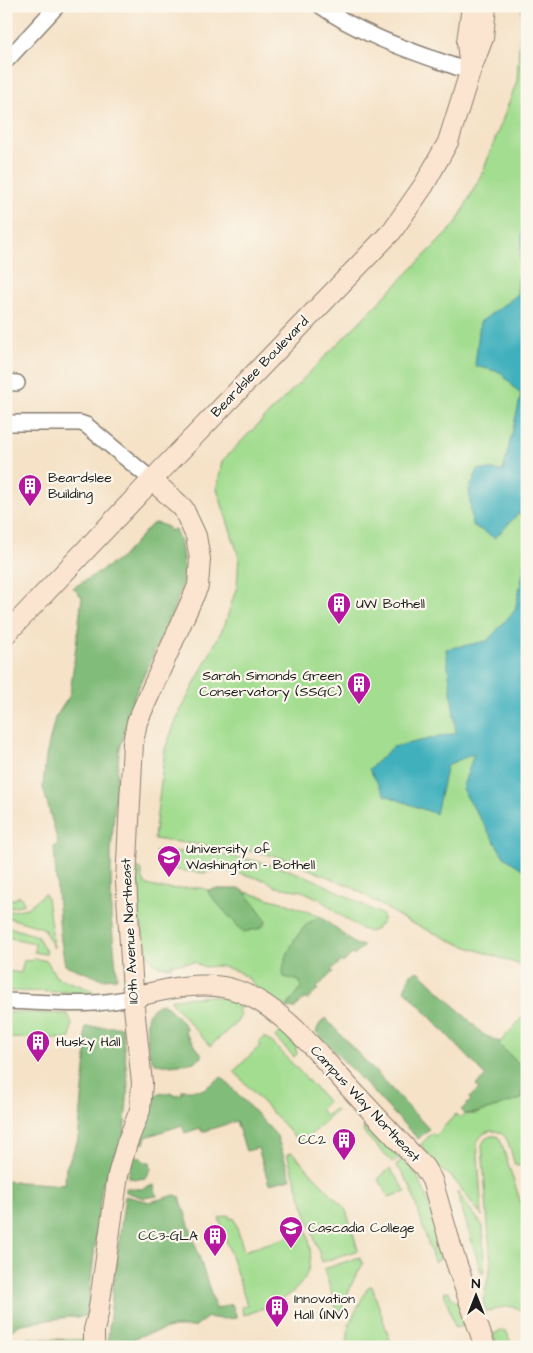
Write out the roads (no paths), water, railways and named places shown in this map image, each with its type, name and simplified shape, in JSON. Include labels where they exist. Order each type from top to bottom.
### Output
[{"type":"street","points":[[6,61],[57,6]]},
{"type":"street","points":[[321,6],[336,18],[401,47],[470,72]]},
{"type":"street","name":"Beardslee Boulevard","points":[[470,72],[467,42],[472,6]]},
{"type":"street","name":"Beardslee Boulevard","points":[[6,634],[392,231],[424,185],[448,142],[483,38],[486,6]]},
{"type":"street","points":[[6,422],[80,422],[152,480]]},
{"type":"street","name":"110th Avenue Northeast","points":[[94,1347],[94,1330],[98,1314],[118,1175],[127,1143],[140,1110],[142,1083],[133,997],[126,880],[133,743],[138,722],[198,586],[200,559],[196,536],[183,508],[152,480]]},
{"type":"street","name":"Campus Way Northeast","points":[[133,997],[166,989],[193,986],[222,987],[251,998],[296,1029],[424,1167],[432,1180],[453,1253],[485,1347]]},
{"type":"street","points":[[6,1001],[89,1003],[120,1001],[133,997]]},
{"type":"water","points":[[527,176],[527,518],[518,514],[495,538],[472,525],[469,490],[478,469],[503,471],[521,395],[500,372],[475,366],[480,322],[517,295]]},
{"type":"water","points":[[527,555],[527,872],[504,857],[462,789],[474,754],[447,765],[436,814],[385,795],[369,769],[393,747],[456,733],[446,649],[487,641],[515,610]]},
{"type":"place","name":"Beardslee Building","points":[[30,507]]},
{"type":"place","name":"UW Bothell","points":[[339,625]]},
{"type":"place","name":"Sarah Simonds Green Conservatory (SSGC)","points":[[359,705]]},
{"type":"place","name":"University of Washington - Bothell","points":[[169,878]]},
{"type":"place","name":"Husky Hall","points":[[38,1063]]},
{"type":"place","name":"CC2","points":[[344,1161]]},
{"type":"place","name":"Cascadia College","points":[[291,1249]]},
{"type":"place","name":"CC3-GLA","points":[[215,1257]]},
{"type":"place","name":"Innovation Hall (INV)","points":[[277,1328]]}]
